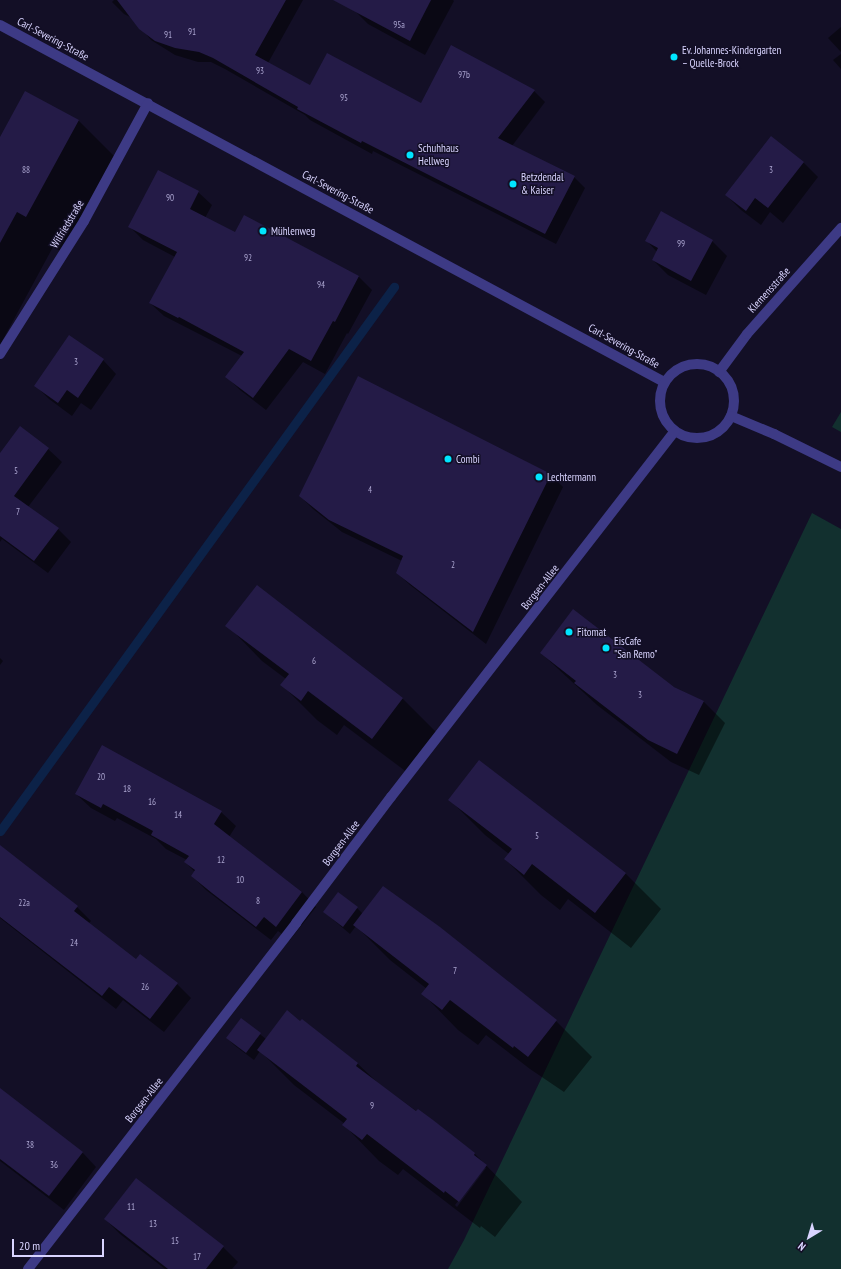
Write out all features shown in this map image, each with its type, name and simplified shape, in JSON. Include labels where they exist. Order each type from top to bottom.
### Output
[{"type":"street","name":"Carl-Severing-Straße","points":[[0,25],[148,103],[664,382]]},
{"type":"street","name":"Wilfriedstraße","points":[[0,354],[84,220],[148,103]]},
{"type":"street","name":"Klemensstraße","points":[[720,372],[747,334],[841,228]]},
{"type":"street","points":[[696,364],[708,366],[720,372],[732,387],[734,406],[731,416],[725,425],[717,432],[707,437],[696,438],[685,436],[675,431],[662,414],[660,392],[664,382],[673,372],[683,366],[696,364]]},
{"type":"street","points":[[731,416],[774,434],[841,467]]},
{"type":"street","name":"Borgsen-Allee","points":[[28,1269],[675,431]]},
{"type":"green space","points":[[841,412],[841,432],[832,427]]},
{"type":"green space","points":[[812,513],[841,529],[841,1269],[448,1269],[464,1240]]},
{"type":"building","points":[[117,0],[286,0],[255,55],[310,85],[327,53],[421,103],[451,45],[535,90],[498,138],[575,176],[545,234],[362,141],[361,143],[297,109],[298,107],[213,58],[199,52],[175,48],[155,41],[139,29]]},
{"type":"building","points":[[333,0],[431,0],[410,41]]},
{"type":"building","points":[[25,91],[79,120],[26,217],[17,212],[0,243],[0,137]]},
{"type":"building","points":[[771,136],[804,162],[768,208],[755,198],[746,211],[725,195]]},
{"type":"building","points":[[158,170],[199,191],[190,209],[235,232],[244,215],[359,276],[335,322],[333,321],[311,361],[289,349],[253,398],[225,377],[244,352],[179,317],[178,318],[149,303],[177,252],[128,227]]},
{"type":"building","points":[[661,211],[713,240],[691,281],[652,260],[658,248],[645,241]]},
{"type":"building","points":[[69,335],[104,359],[78,398],[67,390],[58,403],[34,386]]},
{"type":"building","points":[[358,376],[551,474],[473,632],[396,573],[403,556],[329,520],[299,496]]},
{"type":"building","points":[[20,426],[49,448],[14,496],[59,528],[34,561],[0,536],[0,453]]},
{"type":"building","points":[[257,585],[403,698],[372,739],[308,691],[301,701],[280,685],[289,674],[225,626]]},
{"type":"building","points":[[573,609],[674,687],[704,701],[677,754],[648,740],[574,683],[576,681],[540,653]]},
{"type":"building","points":[[102,745],[222,811],[214,824],[302,892],[276,927],[264,917],[256,927],[212,893],[191,876],[195,870],[184,862],[189,856],[151,835],[153,831],[103,804],[101,808],[75,794]]},
{"type":"building","points":[[479,760],[626,873],[595,913],[532,864],[524,875],[504,859],[512,849],[448,800]]},
{"type":"building","points":[[0,845],[78,906],[74,911],[136,959],[140,954],[178,983],[150,1019],[109,987],[102,996],[0,917]]},
{"type":"building","points":[[383,886],[440,927],[557,1020],[528,1057],[514,1046],[513,1048],[450,1000],[442,1010],[421,994],[429,984],[353,925]]},
{"type":"building","points":[[338,892],[358,907],[343,927],[323,912]]},
{"type":"building","points":[[287,1010],[300,1021],[302,1019],[358,1063],[356,1066],[416,1111],[418,1109],[433,1120],[475,1153],[474,1155],[487,1165],[459,1202],[445,1191],[444,1193],[367,1134],[362,1140],[342,1125],[347,1119],[257,1050]]},
{"type":"building","points":[[241,1018],[261,1033],[246,1053],[226,1038]]},
{"type":"building","points":[[0,1088],[83,1152],[49,1196],[0,1159]]},
{"type":"building","points":[[136,1178],[224,1246],[206,1269],[168,1269],[104,1219]]},
{"type":"waterway","points":[[0,831],[394,287]]},
{"type":"place","name":"Ev. Johannes-Kindergarten – Quelle-Brock","points":[[674,57]]},
{"type":"place","name":"Schuhhaus Hellweg","points":[[410,155]]},
{"type":"place","name":"Betzdendal & Kaiser","points":[[513,184]]},
{"type":"place","name":"Mühlenweg","points":[[263,231]]},
{"type":"place","name":"Combi","points":[[448,459]]},
{"type":"place","name":"Lechtermann","points":[[539,477]]},
{"type":"place","name":"Fitomat","points":[[569,632]]},
{"type":"place","name":"EisCafe \"San Remo\"","points":[[606,648]]}]
